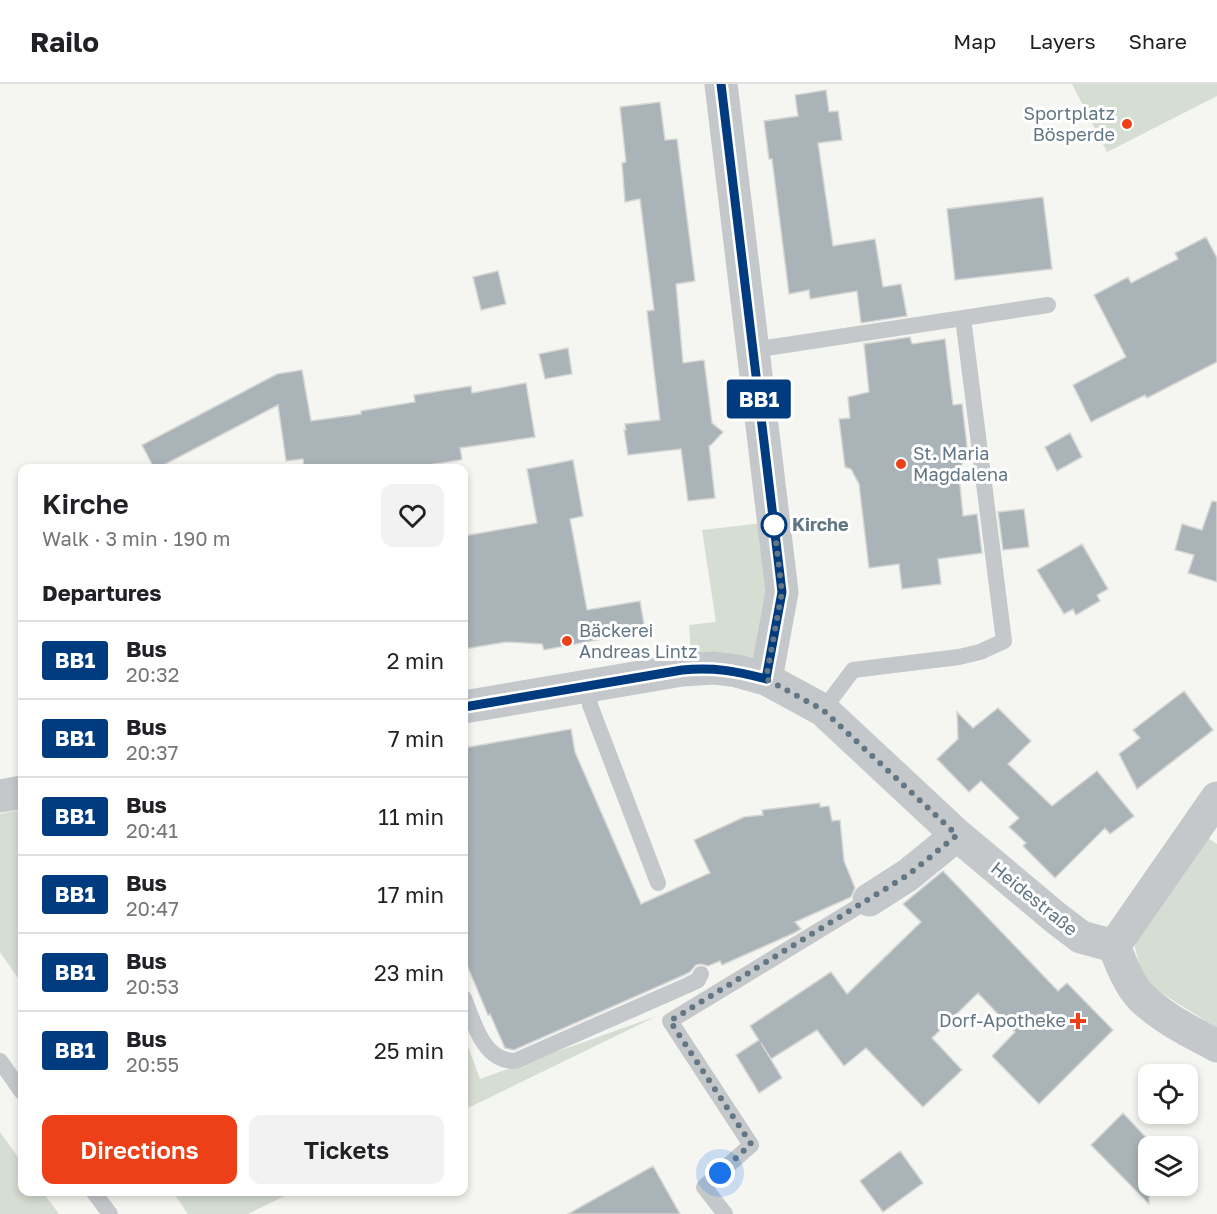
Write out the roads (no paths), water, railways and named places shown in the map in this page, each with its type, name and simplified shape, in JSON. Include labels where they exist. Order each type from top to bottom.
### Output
[{"type":"street","points":[[721,84],[782,592],[766,679]]},
{"type":"street","name":"Heidestraße","points":[[468,706],[655,674],[714,668],[737,671],[766,679],[823,710],[957,835],[1081,937],[1114,946]]},
{"type":"street","points":[[0,796],[18,793]]},
{"type":"street","points":[[1217,798],[1114,946],[1125,972],[1140,996],[1165,1016],[1217,1046]]},
{"type":"street","points":[[869,900],[908,875],[957,835]]},
{"type":"lane","points":[[753,350],[1048,305]]},
{"type":"lane","points":[[823,710],[853,670],[959,657],[980,652],[1004,641],[963,318]]},
{"type":"lane","points":[[590,685],[591,705],[658,883]]},
{"type":"lane","points":[[725,1214],[705,1187],[751,1144],[670,1021],[869,900]]},
{"type":"lane","points":[[468,1006],[489,1051],[506,1061],[515,1061],[688,985],[698,980],[701,974]]},
{"type":"lane","points":[[0,1061],[18,1086]]},
{"type":"lane","points":[[97,1196],[110,1214]]},
{"type":"place","name":"Sportplatz Bösperde","points":[[1127,124]]},
{"type":"place","name":"St. Maria Magdalena","points":[[901,464]]},
{"type":"place","name":"Kirche","points":[[774,525]]},
{"type":"place","name":"Bäckerei Andreas Lintz","points":[[567,641]]},
{"type":"place","name":"Dorf-Apotheke","points":[[1078,1021]]}]
